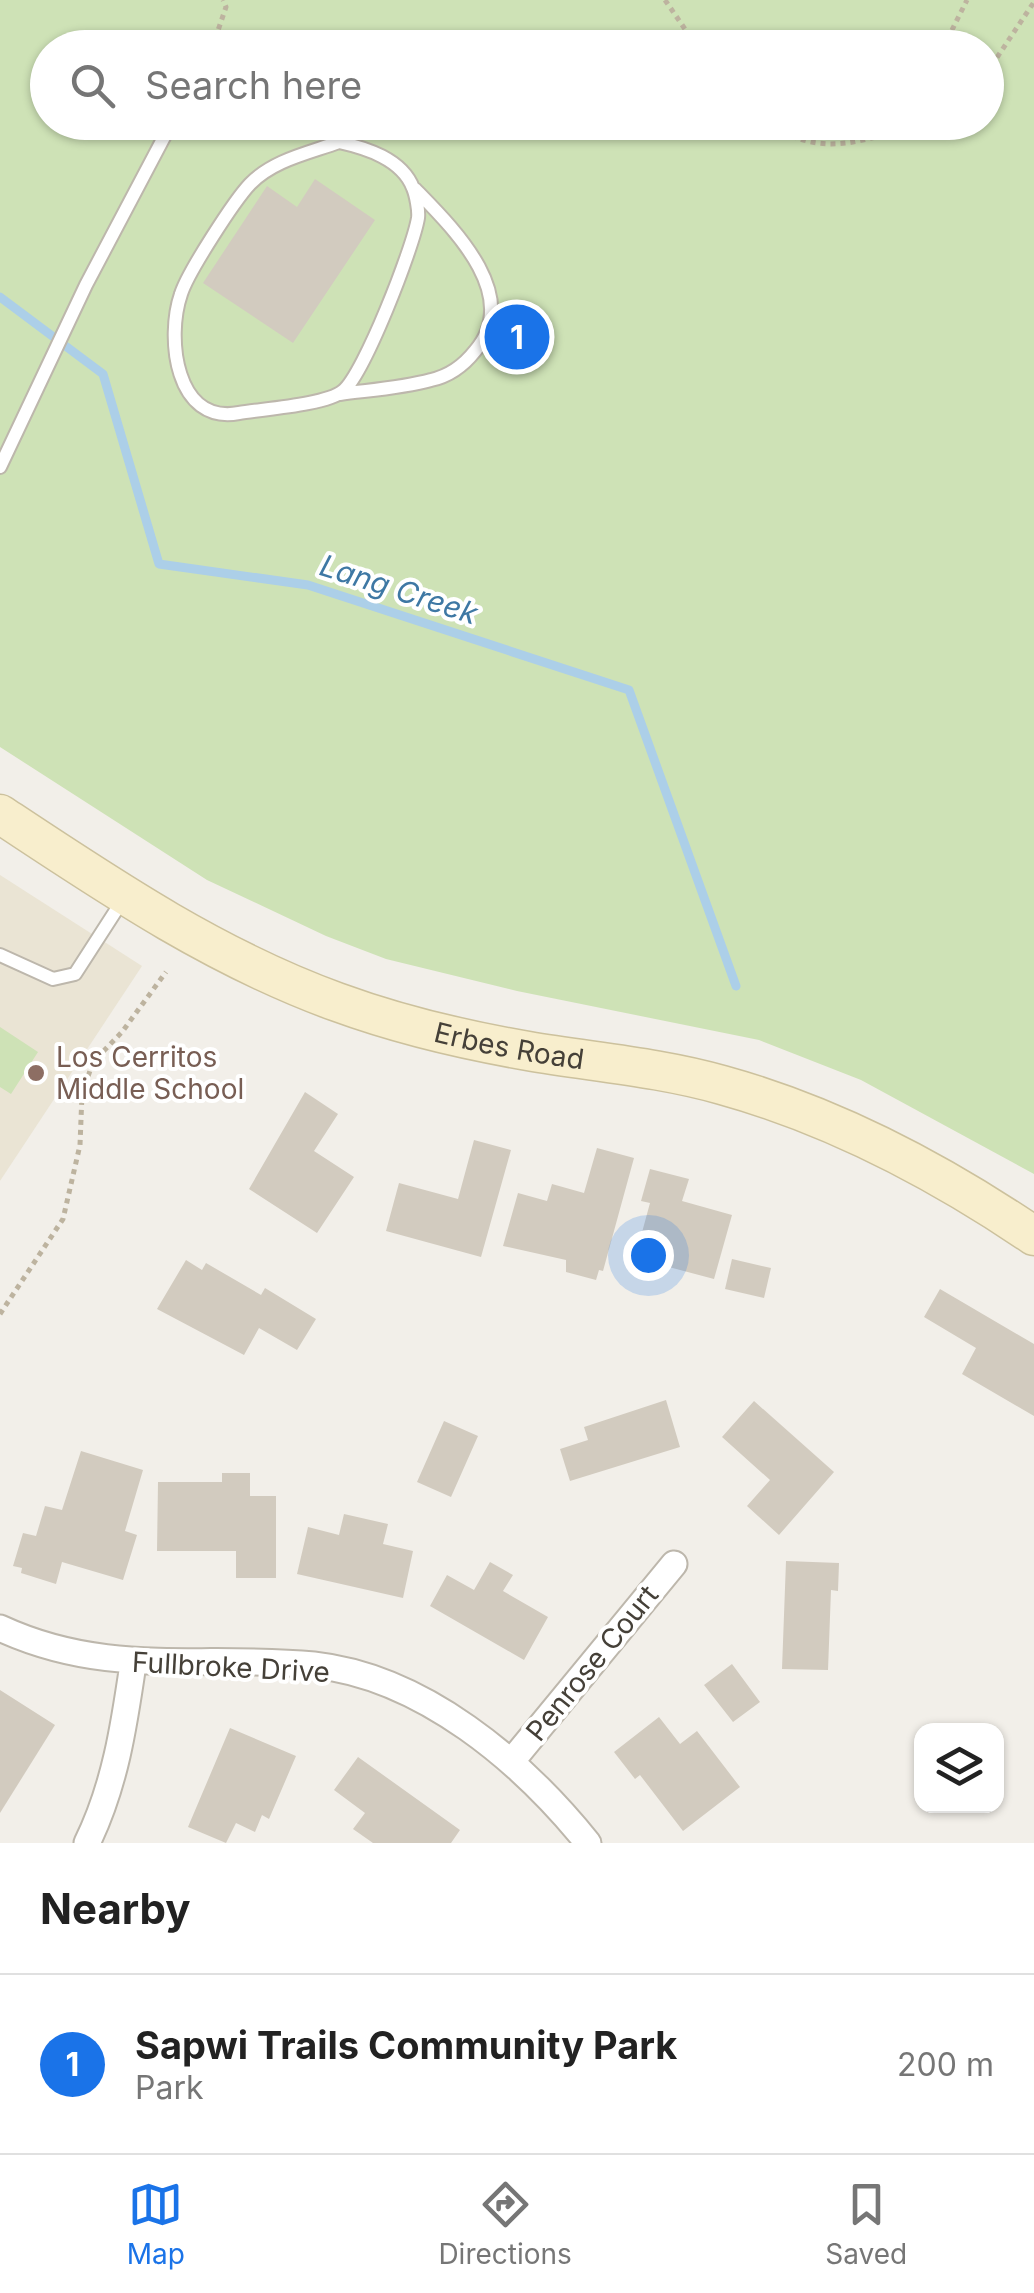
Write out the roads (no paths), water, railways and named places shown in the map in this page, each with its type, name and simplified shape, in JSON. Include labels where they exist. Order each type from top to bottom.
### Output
[{"type":"main road","name":"Erbes Road","points":[[0,814],[125,896],[241,961],[338,1003],[442,1032],[672,1074],[765,1098],[883,1146],[985,1203],[1034,1236]]},
{"type":"street","name":"Penrose Court","points":[[512,1762],[674,1564]]},
{"type":"street","name":"Fullbroke Drive","points":[[0,1628],[69,1653],[133,1664],[314,1666],[354,1674],[426,1704],[512,1762],[588,1843]]},
{"type":"street","points":[[86,1843],[104,1810],[120,1749],[133,1664]]},
{"type":"lane","points":[[0,467],[86,285],[163,140]]},
{"type":"lane","points":[[339,142],[367,149],[399,167],[475,260],[491,297],[493,319],[463,365],[434,380],[230,415],[212,412],[197,404],[184,386],[174,344],[181,292],[250,184],[284,161],[339,142]]},
{"type":"lane","points":[[340,394],[362,371],[419,216],[413,187]]},
{"type":"lane","points":[[0,955],[53,980],[75,974],[125,896]]},
{"type":"waterway","name":"Lang Creek","points":[[0,297],[103,374],[159,564],[308,585],[629,690],[736,986]]},
{"type":"place","name":"Sapwi Trails Community Park","points":[[517,337]]},
{"type":"place","name":"Los Cerritos Middle School","points":[[36,1073]]}]
